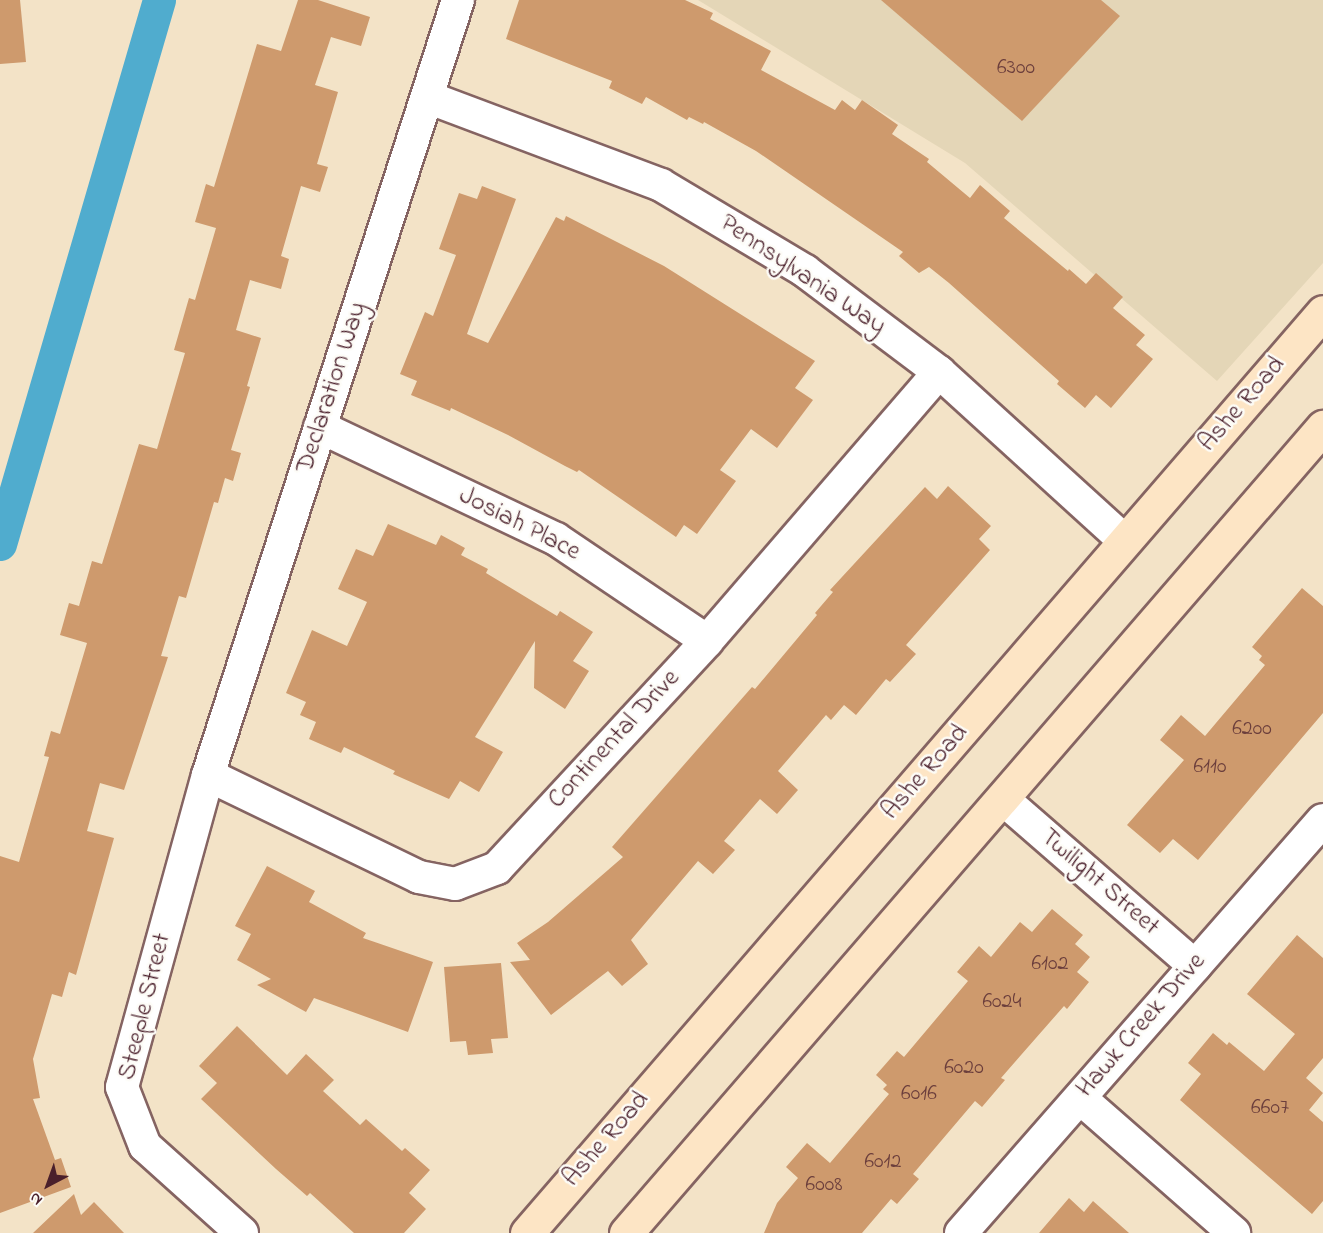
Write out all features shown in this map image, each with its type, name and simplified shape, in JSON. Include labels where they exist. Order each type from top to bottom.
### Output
[{"type":"street","name":"Declaration Way","points":[[208,775],[458,0]]},
{"type":"street","name":"Pennsylvania Way","points":[[427,97],[661,185],[805,271],[939,372],[1125,541]]},
{"type":"street","name":"Ashe Road","points":[[527,1233],[1323,312]]},
{"type":"street","name":"Continental Drive","points":[[208,775],[419,877],[455,884],[497,868],[707,640],[939,372]]},
{"type":"street","points":[[626,1233],[1004,800],[1323,427]]},
{"type":"street","name":"Josiah Place","points":[[320,428],[556,539],[707,640]]},
{"type":"street","name":"Steeple Street","points":[[208,775],[122,1087],[145,1146],[242,1233]]},
{"type":"street","name":"Twilight Street","points":[[1004,800],[1195,966]]},
{"type":"street","name":"Hawk Creek Drive","points":[[961,1233],[1195,966],[1319,833]]},
{"type":"street","points":[[1080,1098],[1234,1233]]},
{"type":"shaded area","points":[[698,0],[1323,0],[1323,263],[1217,381],[965,163]]},
{"type":"building","points":[[0,0],[20,0],[26,62],[0,64]]},
{"type":"building","points":[[298,0],[318,0],[370,17],[361,46],[331,37],[315,85],[338,92],[317,164],[328,167],[320,192],[301,186],[281,256],[289,259],[281,289],[250,280],[236,330],[261,338],[247,386],[250,387],[231,450],[241,453],[233,481],[225,478],[218,503],[214,502],[186,598],[179,596],[161,656],[168,657],[124,790],[100,783],[87,831],[114,838],[76,975],[69,972],[62,997],[52,994],[33,1059],[40,1098],[33,1099],[55,1160],[61,1158],[71,1187],[0,1213],[0,856],[19,862],[49,757],[44,756],[51,731],[60,734],[87,643],[60,635],[69,603],[79,606],[92,561],[102,564],[139,444],[157,449],[185,353],[174,350],[189,298],[195,300],[216,228],[195,222],[206,184],[214,187],[257,44],[281,51]]},
{"type":"building","points":[[519,0],[685,0],[713,13],[710,19],[771,51],[761,70],[835,110],[842,100],[855,110],[862,100],[898,125],[892,134],[929,159],[927,162],[970,198],[980,185],[1010,211],[1004,218],[1068,271],[1069,269],[1086,284],[1096,273],[1123,297],[1113,308],[1145,335],[1136,345],[1153,359],[1111,408],[1096,395],[1085,408],[1057,384],[1059,381],[929,267],[919,273],[899,256],[903,252],[756,151],[704,122],[703,124],[689,117],[687,120],[646,97],[642,104],[609,88],[612,81],[506,39]]},
{"type":"building","points":[[881,0],[1101,0],[1120,16],[1022,121]]},
{"type":"building","points":[[482,186],[516,199],[467,334],[488,343],[556,217],[564,221],[566,216],[664,266],[815,361],[795,388],[813,400],[777,448],[751,429],[720,470],[736,481],[697,534],[684,525],[676,537],[579,470],[577,472],[451,408],[450,411],[411,395],[417,381],[400,374],[425,312],[433,316],[456,255],[439,249],[459,193],[477,199]]},
{"type":"building","points":[[948,486],[991,526],[979,539],[990,550],[906,645],[916,654],[890,682],[886,679],[856,715],[844,705],[831,720],[826,715],[778,771],[798,790],[777,814],[760,799],[724,841],[735,850],[713,874],[698,861],[631,940],[648,964],[622,986],[608,971],[551,1015],[510,962],[530,960],[517,943],[548,922],[623,857],[612,847],[752,687],[755,689],[817,615],[815,613],[833,592],[830,590],[925,487],[937,499]]},
{"type":"building","points":[[388,524],[436,545],[441,535],[465,548],[461,555],[488,569],[486,573],[557,616],[560,611],[593,632],[573,661],[589,671],[565,709],[534,688],[535,641],[475,737],[503,752],[479,792],[460,781],[449,799],[393,774],[395,771],[344,747],[341,753],[309,739],[316,722],[300,715],[306,702],[286,693],[312,630],[347,646],[367,602],[338,589],[356,549],[373,556]]},
{"type":"building","points":[[1302,588],[1323,606],[1323,713],[1198,860],[1173,839],[1160,853],[1127,825],[1184,760],[1160,740],[1181,715],[1205,736],[1265,665],[1259,660],[1262,656],[1252,647]]},
{"type":"building","points":[[267,866],[315,891],[309,902],[366,933],[363,938],[433,962],[408,1032],[314,998],[306,1012],[257,985],[271,979],[237,960],[251,934],[235,926]]},
{"type":"building","points":[[1052,909],[1083,935],[1075,944],[1090,957],[1077,972],[1089,982],[1067,1009],[1064,1006],[1001,1078],[1005,1080],[982,1107],[975,1101],[913,1174],[919,1179],[897,1204],[891,1199],[862,1233],[764,1233],[777,1203],[798,1178],[786,1167],[807,1143],[830,1163],[889,1094],[883,1089],[887,1085],[876,1075],[897,1051],[904,1057],[968,981],[957,972],[979,946],[991,957],[1020,922],[1032,932]]},
{"type":"building","points":[[1297,935],[1323,958],[1323,1058],[1306,1078],[1323,1093],[1309,1110],[1323,1122],[1323,1201],[1312,1214],[1180,1100],[1201,1074],[1188,1063],[1213,1033],[1227,1045],[1229,1042],[1264,1071],[1295,1034],[1247,994]]},
{"type":"building","points":[[501,963],[508,1038],[491,1039],[493,1053],[468,1055],[466,1041],[450,1042],[444,967]]},
{"type":"building","points":[[237,1026],[287,1075],[306,1054],[334,1080],[323,1091],[360,1125],[366,1119],[402,1151],[405,1148],[430,1170],[409,1193],[426,1209],[404,1233],[354,1233],[310,1193],[307,1196],[276,1169],[201,1099],[217,1083],[199,1066]]},
{"type":"building","points":[[74,1194],[81,1215],[94,1202],[124,1233],[33,1233]]},
{"type":"building","points":[[1069,1198],[1084,1212],[1093,1201],[1129,1233],[1039,1233]]},
{"type":"waterway","points":[[0,544],[159,0]]}]
